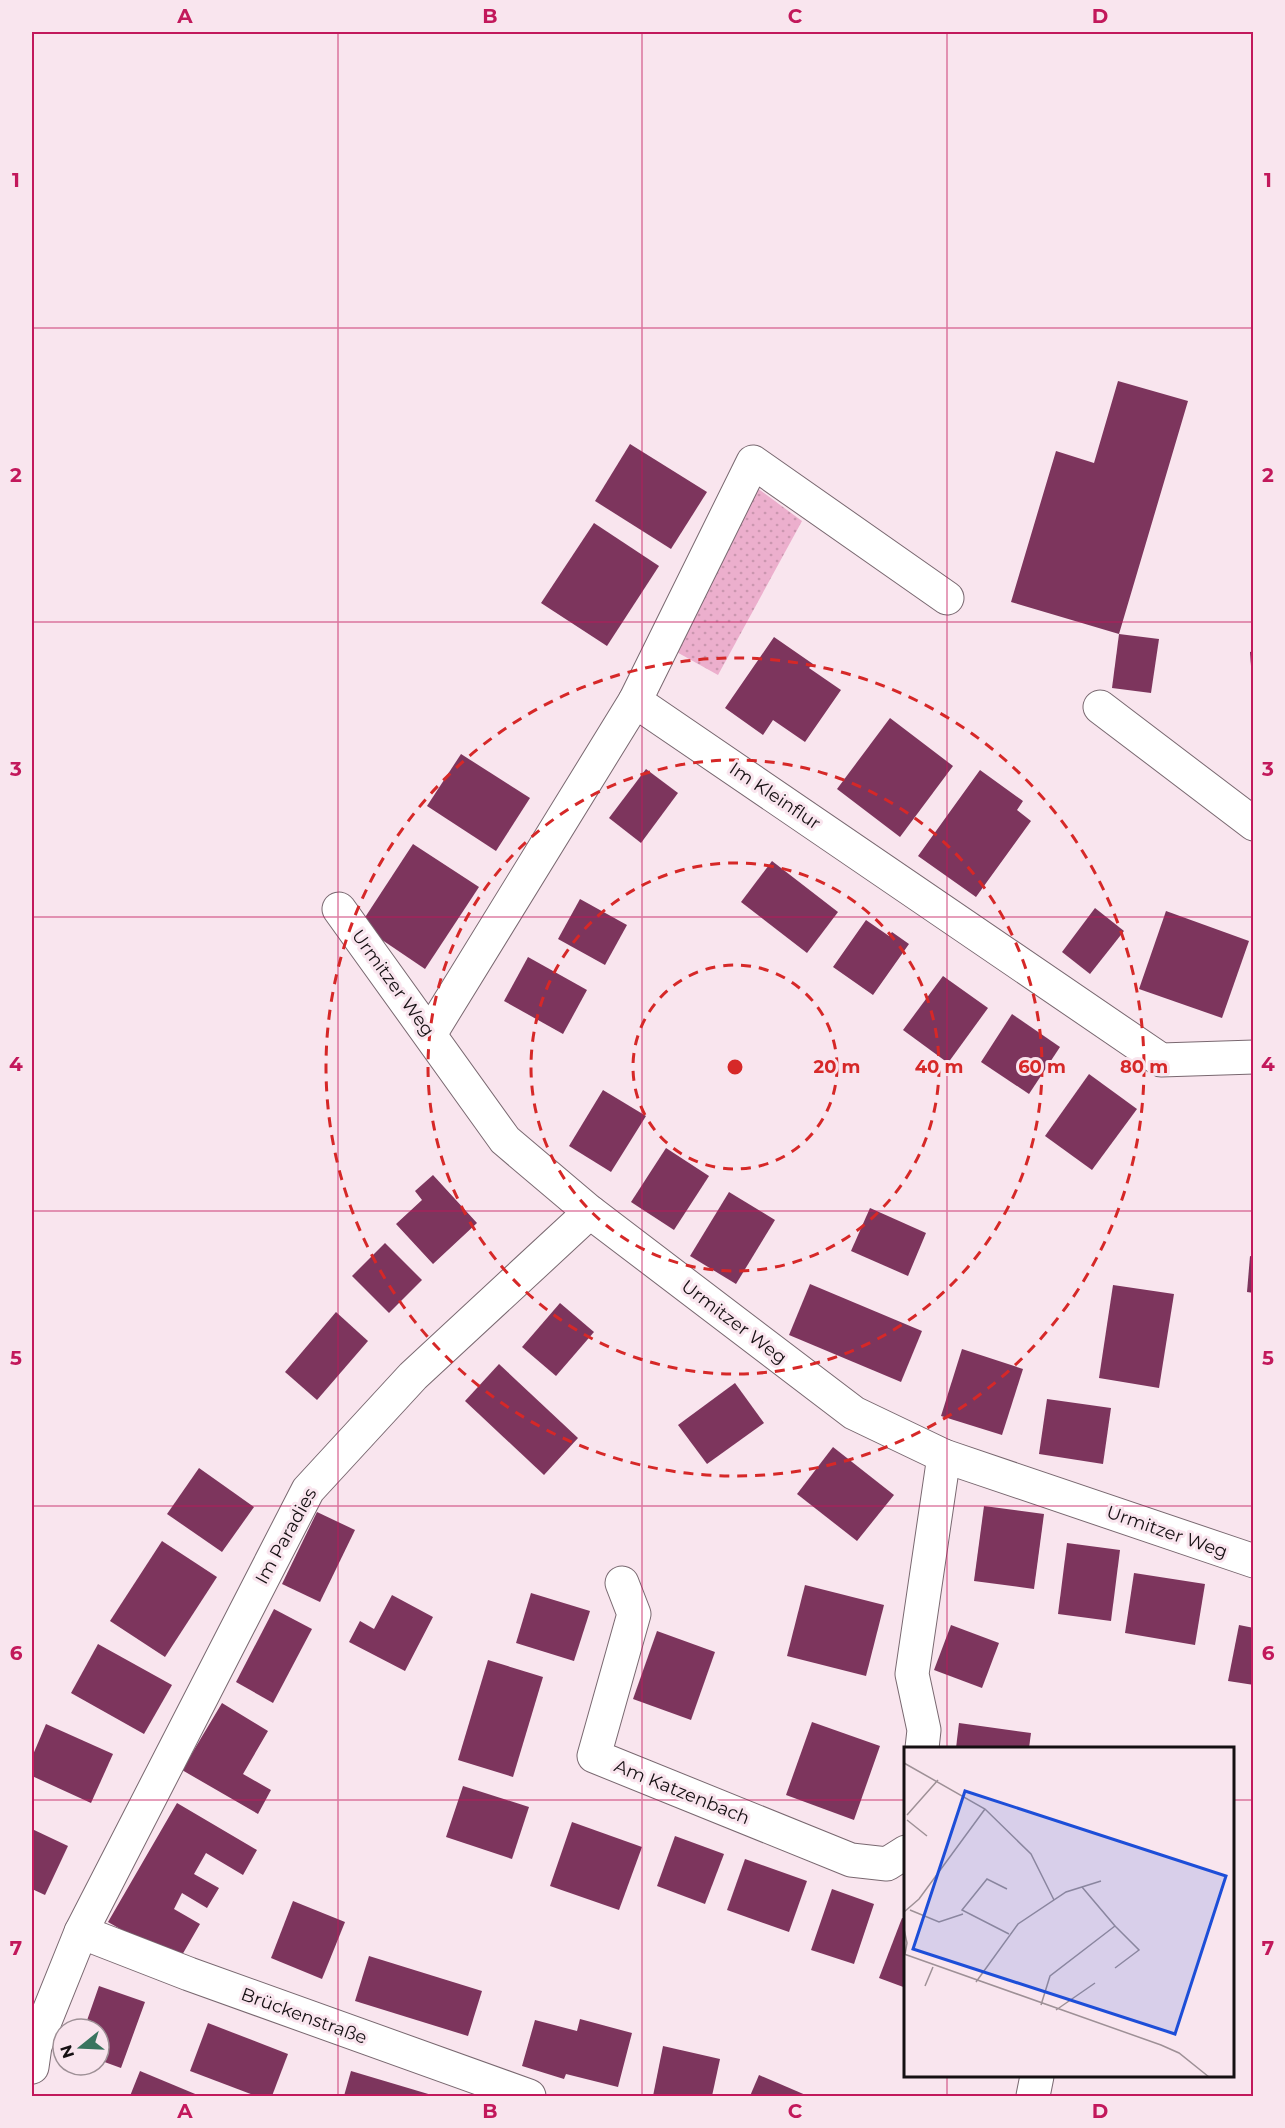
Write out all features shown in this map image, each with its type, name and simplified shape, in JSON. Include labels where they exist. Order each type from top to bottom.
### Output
[{"type":"street","points":[[430,1034],[635,701],[753,462],[947,598]]},
{"type":"street","name":"Im Kleinflur","points":[[635,701],[1161,1060],[1254,1057]]},
{"type":"street","points":[[1100,707],[1254,824]]},
{"type":"street","name":"Urmitzer Weg","points":[[339,909],[505,1140],[590,1212],[854,1413],[944,1456],[1254,1561]]},
{"type":"street","name":"Im Paradies","points":[[32,2067],[35,2046],[81,1932],[308,1490],[413,1376],[590,1212]]},
{"type":"street","points":[[922,1747],[924,1730],[912,1674],[944,1456]]},
{"type":"street","name":"Am Katzenbach","points":[[622,1583],[634,1614],[594,1756],[851,1860],[886,1864],[904,1853]]},
{"type":"street","name":"Brückenstraße","points":[[81,1932],[189,1974],[529,2097]]},
{"type":"street","points":[[1033,2097],[1037,2077]]},
{"type":"shaded area","points":[[753,485],[802,521],[718,675],[673,650]]},
{"type":"building","points":[[1118,381],[1188,401],[1119,634],[1011,602],[1056,451],[1094,463]]},
{"type":"building","points":[[630,444],[707,492],[671,549],[595,501]]},
{"type":"building","points":[[594,523],[659,566],[607,646],[541,603]]},
{"type":"building","points":[[1119,634],[1159,639],[1151,693],[1112,688]]},
{"type":"building","points":[[774,637],[813,664],[809,668],[841,690],[805,742],[773,720],[763,735],[725,708]]},
{"type":"building","points":[[1254,651],[1254,680],[1252,680],[1250,652]]},
{"type":"building","points":[[890,718],[953,766],[900,837],[837,789]]},
{"type":"building","points":[[461,754],[530,798],[496,851],[427,806]]},
{"type":"building","points":[[646,769],[678,793],[641,843],[609,818]]},
{"type":"building","points":[[980,770],[1023,801],[1017,810],[1031,821],[976,897],[918,856]]},
{"type":"building","points":[[413,844],[479,887],[425,969],[360,925]]},
{"type":"building","points":[[772,861],[838,912],[807,953],[741,902]]},
{"type":"building","points":[[580,899],[627,925],[605,965],[558,939]]},
{"type":"building","points":[[1095,908],[1124,931],[1090,974],[1062,952]]},
{"type":"building","points":[[1166,911],[1249,941],[1222,1018],[1139,989]]},
{"type":"building","points":[[866,920],[889,936],[892,932],[909,944],[873,995],[833,967]]},
{"type":"building","points":[[528,957],[587,990],[563,1034],[504,1001]]},
{"type":"building","points":[[943,976],[988,1008],[948,1063],[903,1030]]},
{"type":"building","points":[[1012,1014],[1060,1047],[1029,1094],[981,1062]]},
{"type":"building","points":[[1089,1074],[1137,1109],[1092,1170],[1045,1136]]},
{"type":"building","points":[[603,1090],[646,1116],[611,1172],[569,1146]]},
{"type":"building","points":[[666,1148],[709,1176],[674,1230],[631,1202]]},
{"type":"building","points":[[433,1175],[477,1223],[433,1264],[396,1224],[422,1200],[415,1191]]},
{"type":"building","points":[[729,1192],[775,1220],[736,1284],[690,1256]]},
{"type":"building","points":[[870,1208],[926,1233],[908,1276],[851,1251]]},
{"type":"building","points":[[385,1243],[422,1280],[389,1313],[352,1276]]},
{"type":"building","points":[[1250,1256],[1254,1257],[1254,1293],[1247,1292]]},
{"type":"building","points":[[810,1284],[922,1331],[901,1382],[789,1335]]},
{"type":"building","points":[[1113,1285],[1174,1294],[1159,1388],[1099,1378]]},
{"type":"building","points":[[560,1303],[594,1332],[556,1376],[522,1347]]},
{"type":"building","points":[[336,1312],[368,1341],[317,1400],[285,1372]]},
{"type":"building","points":[[962,1349],[1023,1369],[1002,1435],[941,1416]]},
{"type":"building","points":[[499,1364],[578,1438],[544,1475],[465,1401]]},
{"type":"building","points":[[735,1383],[764,1423],[707,1464],[678,1425]]},
{"type":"building","points":[[1047,1399],[1111,1408],[1103,1464],[1039,1454]]},
{"type":"building","points":[[833,1447],[894,1495],[857,1541],[797,1494]]},
{"type":"building","points":[[199,1468],[254,1507],[222,1552],[167,1514]]},
{"type":"building","points":[[984,1506],[1044,1514],[1034,1589],[974,1581]]},
{"type":"building","points":[[317,1512],[355,1530],[320,1602],[282,1584]]},
{"type":"building","points":[[162,1541],[217,1577],[165,1657],[110,1621]]},
{"type":"building","points":[[1067,1543],[1120,1550],[1111,1621],[1058,1614]]},
{"type":"building","points":[[1134,1573],[1205,1584],[1195,1645],[1125,1633]]},
{"type":"building","points":[[805,1585],[884,1605],[866,1676],[787,1656]]},
{"type":"building","points":[[531,1593],[590,1611],[574,1661],[516,1643]]},
{"type":"building","points":[[392,1595],[433,1617],[405,1671],[349,1642],[360,1621],[374,1629]]},
{"type":"building","points":[[274,1609],[312,1629],[273,1703],[236,1682]]},
{"type":"building","points":[[951,1625],[999,1643],[982,1688],[934,1670]]},
{"type":"building","points":[[1239,1625],[1254,1628],[1254,1685],[1228,1681]]},
{"type":"building","points":[[657,1631],[715,1652],[691,1720],[633,1699]]},
{"type":"building","points":[[98,1644],[172,1685],[144,1734],[71,1693]]},
{"type":"building","points":[[488,1660],[543,1677],[513,1777],[458,1760]]},
{"type":"building","points":[[222,1703],[268,1731],[243,1774],[271,1790],[258,1814],[182,1770]]},
{"type":"building","points":[[812,1722],[880,1746],[854,1820],[786,1795]]},
{"type":"building","points":[[959,1723],[1031,1733],[1029,1747],[956,1747]]},
{"type":"building","points":[[46,1724],[113,1754],[91,1803],[32,1776],[32,1757]]},
{"type":"building","points":[[463,1786],[529,1807],[512,1859],[446,1837]]},
{"type":"building","points":[[177,1803],[257,1850],[243,1875],[206,1853],[194,1874],[219,1888],[207,1908],[182,1893],[174,1909],[200,1924],[178,1962],[108,1922]]},
{"type":"building","points":[[572,1822],[642,1847],[619,1910],[550,1886]]},
{"type":"building","points":[[32,1829],[68,1846],[45,1895],[32,1889]]},
{"type":"building","points":[[675,1836],[724,1854],[705,1904],[657,1886]]},
{"type":"building","points":[[745,1859],[807,1881],[789,1932],[727,1910]]},
{"type":"building","points":[[832,1889],[874,1904],[854,1964],[811,1950]]},
{"type":"building","points":[[293,1901],[345,1922],[322,1979],[271,1958]]},
{"type":"building","points":[[902,1918],[904,1918],[904,1987],[879,1978]]},
{"type":"building","points":[[369,1956],[482,1991],[468,2036],[355,2001]]},
{"type":"building","points":[[99,1986],[145,2002],[121,2068],[111,2064],[111,2017],[88,2017]]},
{"type":"building","points":[[580,2019],[632,2033],[618,2087],[566,2074],[564,2079],[522,2066],[535,2020],[577,2031]]},
{"type":"building","points":[[208,2023],[288,2054],[272,2096],[256,2096],[190,2071]]},
{"type":"building","points":[[663,2046],[720,2059],[712,2096],[653,2096]]},
{"type":"building","points":[[140,2071],[200,2096],[130,2096]]},
{"type":"building","points":[[351,2071],[435,2096],[344,2096]]},
{"type":"building","points":[[759,2075],[808,2096],[750,2096]]}]
